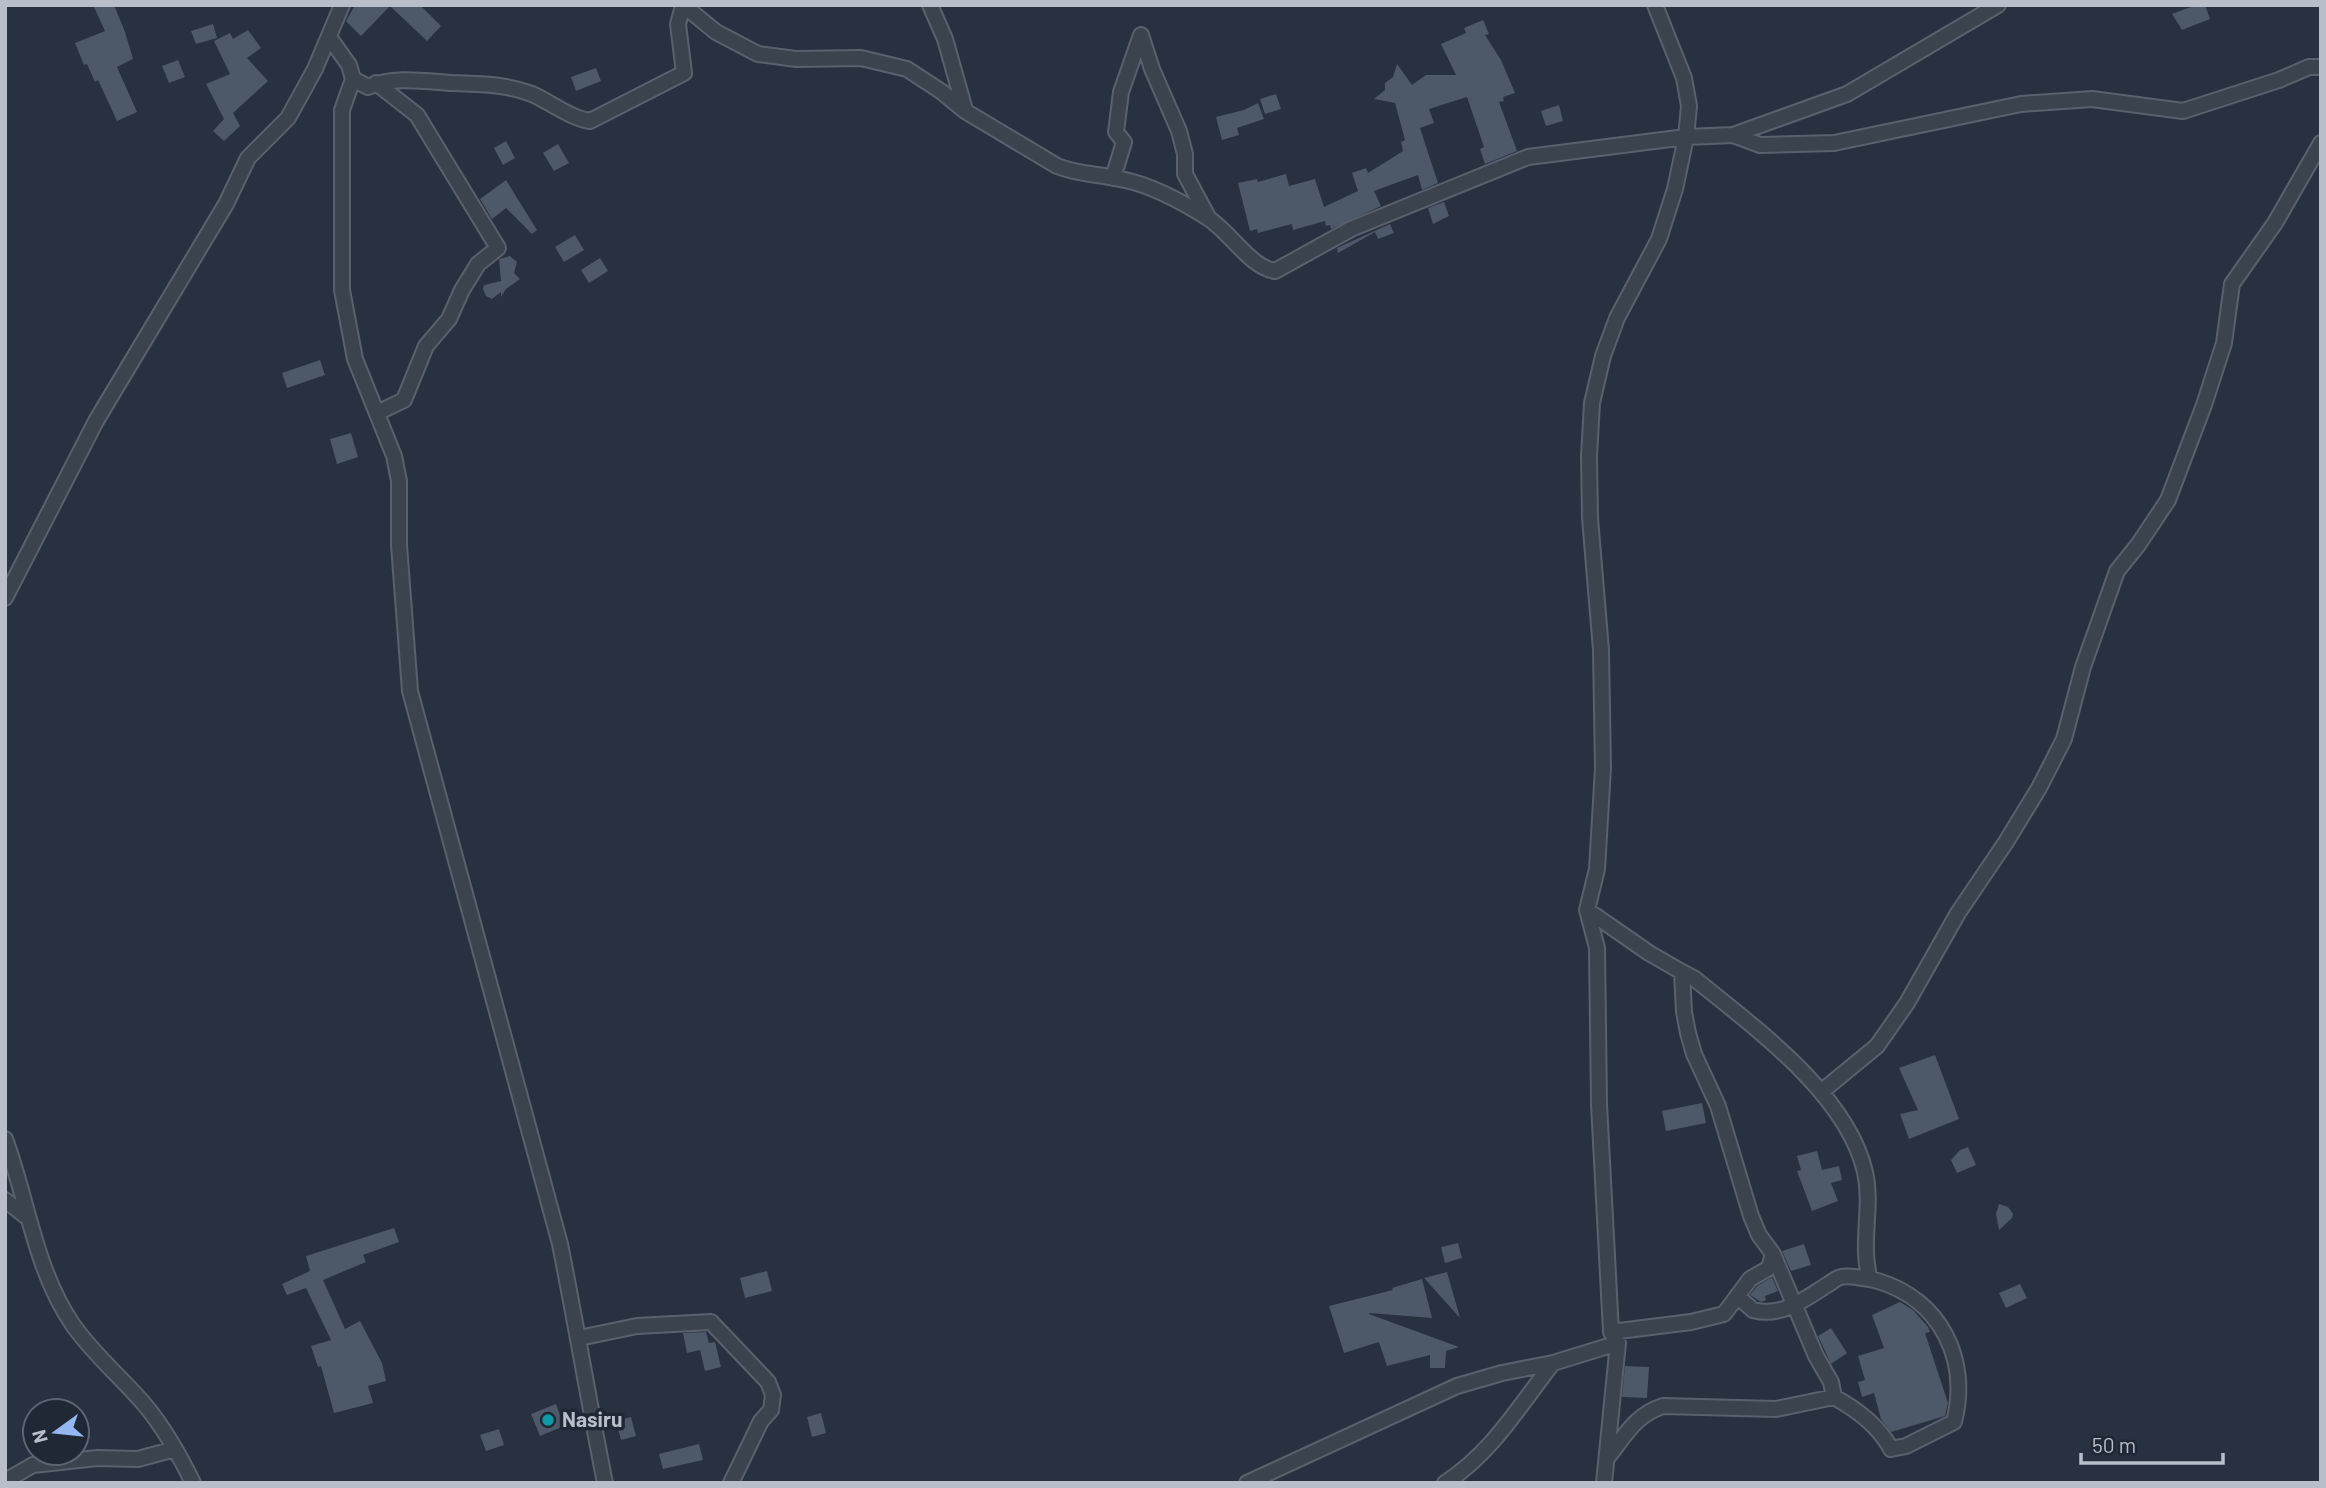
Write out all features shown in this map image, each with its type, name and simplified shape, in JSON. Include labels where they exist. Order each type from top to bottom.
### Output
[{"type":"street","points":[[5,598],[96,421],[226,204],[248,158],[288,118],[316,69],[342,5]]},
{"type":"street","points":[[353,79],[368,87],[376,83],[416,79],[486,83],[531,94],[590,121],[684,74],[678,24],[683,5],[716,32],[758,54],[796,59],[861,58],[906,69],[942,92],[965,111],[1057,166],[1072,173],[1126,180],[1165,195],[1221,228],[1262,269],[1275,271],[1351,229],[1528,157],[1686,137],[1733,135],[1847,93],[1998,5]]},
{"type":"street","points":[[930,5],[945,39],[965,111]]},
{"type":"street","points":[[1604,1483],[1614,1338],[1599,1104],[1597,948],[1587,911],[1597,869],[1603,768],[1601,650],[1588,456],[1592,403],[1603,356],[1617,318],[1658,239],[1675,189],[1686,137],[1689,106],[1684,78],[1656,5]]},
{"type":"street","points":[[1113,178],[1124,142],[1116,132],[1121,92],[1141,35],[1152,69],[1180,131],[1185,154],[1185,174],[1208,219]]},
{"type":"street","points":[[329,37],[349,65],[353,79],[342,110],[342,290],[355,359],[394,456],[399,481],[399,545],[410,691],[560,1244],[605,1483]]},
{"type":"street","points":[[1733,135],[1760,145],[1834,143],[2021,104],[2092,99],[2183,111],[2268,84],[2309,66],[2321,67]]},
{"type":"street","points":[[376,83],[417,115],[498,248],[478,264],[449,319],[426,346],[404,400],[377,413]]},
{"type":"street","points":[[1821,1092],[1877,1046],[1907,1003],[1958,913],[2039,788],[2064,738],[2083,667],[2117,571],[2168,500],[2224,343],[2232,284],[2275,223],[2321,143]]},
{"type":"street","points":[[1587,911],[1649,953],[1695,979],[1765,1036],[1821,1092],[1846,1124],[1865,1173],[1869,1278]]},
{"type":"street","points":[[1682,972],[1684,1012],[1694,1054],[1718,1106],[1751,1216],[1759,1235],[1773,1254],[1794,1306],[1816,1356],[1831,1382],[1834,1397],[1869,1421],[1891,1449],[1906,1446],[1954,1422],[1959,1401],[1958,1370],[1944,1330],[1908,1294],[1892,1285],[1869,1278],[1843,1275],[1794,1306],[1781,1310],[1758,1312],[1737,1296]]},
{"type":"street","points":[[5,1139],[40,1258],[59,1302],[74,1326],[109,1370],[146,1406],[175,1449],[193,1483]]},
{"type":"street","points":[[5,1200],[28,1218]]},
{"type":"street","points":[[1247,1483],[1457,1385],[1553,1363],[1614,1338],[1724,1314],[1750,1279],[1769,1268],[1773,1254]]},
{"type":"street","points":[[579,1338],[637,1326],[711,1322],[768,1382],[773,1395],[771,1410],[761,1421],[731,1483]]},
{"type":"street","points":[[1445,1483],[1478,1458],[1502,1431],[1553,1363]]},
{"type":"street","points":[[1607,1458],[1647,1410],[1663,1406],[1776,1409],[1834,1397]]},
{"type":"street","points":[[5,1481],[33,1465],[97,1458],[138,1459],[175,1449]]},
{"type":"building","points":[[93,5],[114,5],[133,59],[117,67],[137,112],[117,121],[98,80],[95,82],[87,64],[84,65],[75,43],[105,31]]},
{"type":"building","points":[[355,5],[420,5],[441,26],[427,41],[390,6],[361,36],[346,21]]},
{"type":"building","points":[[2196,5],[2205,5],[2210,19],[2182,30],[2172,14]]},
{"type":"building","points":[[1483,20],[1489,34],[1485,35],[1501,60],[1515,93],[1503,97],[1504,101],[1499,102],[1517,151],[1485,164],[1480,149],[1484,147],[1467,97],[1429,109],[1434,123],[1420,128],[1438,183],[1422,190],[1418,175],[1374,191],[1381,206],[1331,229],[1330,225],[1326,226],[1325,221],[1293,230],[1292,224],[1258,233],[1257,229],[1250,231],[1238,183],[1257,179],[1258,182],[1286,174],[1289,186],[1315,179],[1324,207],[1358,191],[1352,173],[1366,168],[1368,173],[1403,151],[1401,142],[1405,140],[1395,103],[1374,99],[1385,90],[1385,83],[1393,77],[1397,64],[1412,85],[1426,75],[1456,75],[1441,44],[1466,33],[1464,28]]},
{"type":"building","points":[[213,24],[217,38],[196,44],[191,31]]},
{"type":"building","points":[[248,30],[261,48],[247,58],[268,81],[233,113],[240,126],[224,141],[213,131],[224,119],[206,84],[230,74],[214,41],[230,33],[233,39]]},
{"type":"building","points":[[178,60],[185,77],[169,83],[162,66]]},
{"type":"building","points":[[596,68],[601,81],[576,91],[571,77]]},
{"type":"building","points":[[1276,94],[1281,109],[1265,114],[1260,99]]},
{"type":"building","points":[[1258,103],[1264,119],[1237,128],[1239,135],[1222,140],[1216,117],[1244,110]]},
{"type":"building","points":[[1559,105],[1563,121],[1546,126],[1541,111]]},
{"type":"building","points":[[506,141],[515,158],[503,165],[494,148]]},
{"type":"building","points":[[558,144],[569,163],[554,171],[543,153]]},
{"type":"building","points":[[506,180],[537,230],[532,234],[506,208],[492,219],[480,199]]},
{"type":"building","points":[[1444,202],[1449,216],[1433,224],[1428,208]]},
{"type":"building","points":[[1390,224],[1394,233],[1378,239],[1375,232],[1338,253],[1337,248]]},
{"type":"building","points":[[575,235],[584,250],[564,262],[555,247]]},
{"type":"building","points":[[510,256],[517,262],[514,273],[520,279],[506,289],[501,297],[501,292],[492,299],[486,296],[484,285],[501,281],[499,259]]},
{"type":"building","points":[[600,258],[608,271],[589,283],[581,270]]},
{"type":"building","points":[[320,360],[325,375],[287,388],[282,373]]},
{"type":"building","points":[[351,433],[358,457],[337,464],[330,439]]},
{"type":"building","points":[[1935,1055],[1959,1119],[1909,1139],[1900,1114],[1918,1110],[1899,1068]]},
{"type":"building","points":[[1702,1103],[1706,1123],[1666,1131],[1662,1111]]},
{"type":"building","points":[[1968,1147],[1976,1165],[1957,1173],[1951,1160],[1960,1150]]},
{"type":"building","points":[[1817,1151],[1822,1170],[1839,1166],[1842,1180],[1831,1183],[1838,1201],[1812,1211],[1797,1171],[1801,1170],[1797,1156]]},
{"type":"building","points":[[1999,1204],[2008,1207],[2013,1214],[1999,1230],[1996,1214]]},
{"type":"building","points":[[394,1228],[399,1242],[363,1255],[366,1262],[323,1280],[345,1329],[360,1321],[382,1363],[386,1381],[368,1386],[373,1403],[334,1413],[321,1366],[318,1367],[311,1346],[331,1340],[306,1288],[287,1295],[282,1284],[310,1271],[306,1256]]},
{"type":"building","points":[[1458,1243],[1462,1258],[1445,1263],[1441,1247]]},
{"type":"building","points":[[1804,1244],[1811,1265],[1791,1271],[1782,1251]]},
{"type":"building","points":[[767,1271],[772,1291],[745,1298],[740,1278]]},
{"type":"building","points":[[1447,1272],[1460,1318],[1424,1278]]},
{"type":"building","points":[[1772,1277],[1778,1291],[1765,1296],[1766,1300],[1761,1302],[1750,1295],[1757,1286]]},
{"type":"building","points":[[1422,1279],[1432,1318],[1369,1314],[1459,1347],[1446,1351],[1445,1368],[1430,1368],[1430,1355],[1387,1366],[1379,1342],[1344,1353],[1329,1306],[1393,1290],[1392,1288]]},
{"type":"building","points":[[2020,1284],[2027,1298],[2006,1308],[1999,1293]]},
{"type":"building","points":[[1900,1302],[1913,1310],[1928,1327],[1930,1332],[1925,1333],[1948,1403],[1945,1416],[1891,1432],[1881,1419],[1874,1393],[1862,1397],[1858,1382],[1865,1380],[1858,1356],[1884,1348],[1872,1315]]},
{"type":"building","points":[[1831,1328],[1847,1353],[1831,1364],[1818,1336]]},
{"type":"building","points":[[706,1332],[709,1343],[715,1342],[721,1367],[705,1371],[700,1350],[687,1353],[683,1333]]},
{"type":"building","points":[[1625,1366],[1649,1367],[1647,1398],[1622,1397]]},
{"type":"building","name":"Nasiru","points":[[556,1404],[564,1426],[540,1436],[531,1414]]},
{"type":"building","points":[[821,1413],[826,1433],[812,1437],[807,1417]]},
{"type":"building","points":[[631,1417],[636,1436],[621,1440],[616,1421]]},
{"type":"building","points":[[499,1429],[504,1445],[486,1451],[480,1435]]},
{"type":"building","points":[[699,1444],[703,1460],[663,1469],[659,1454]]},
{"type":"place","name":"Nasiru","points":[[548,1420]]}]
